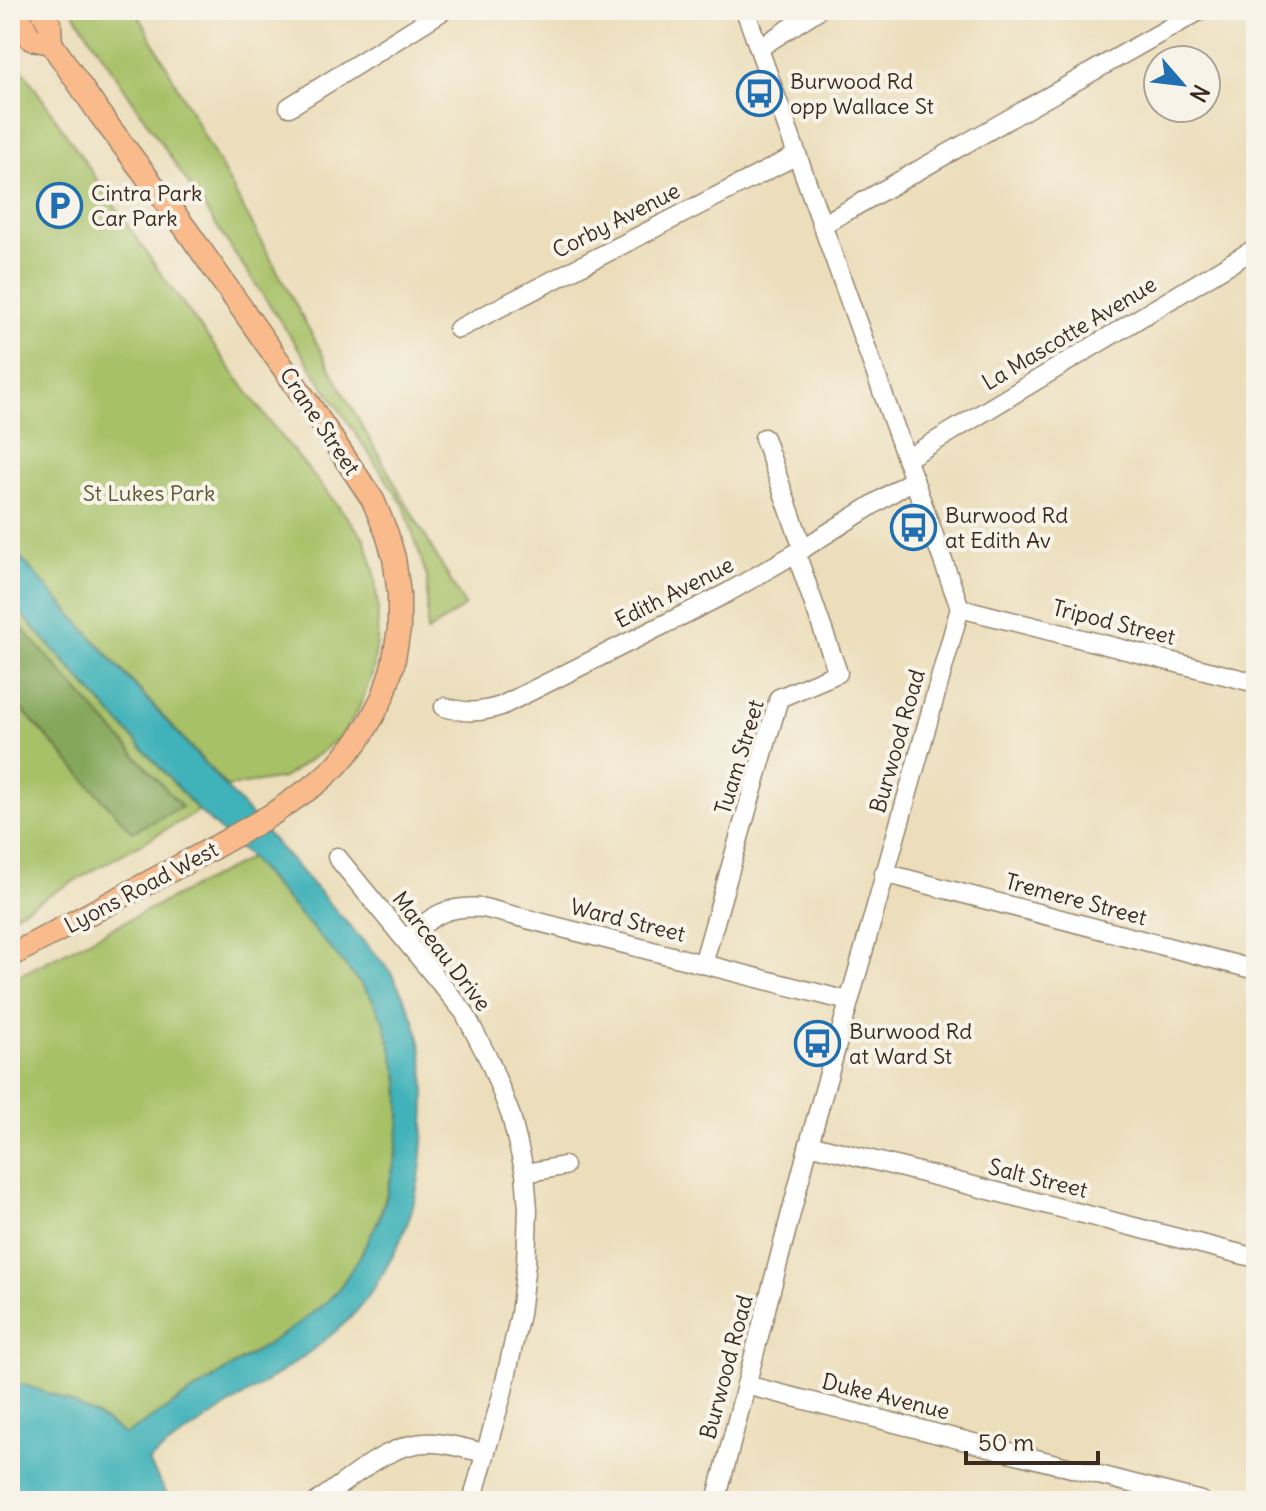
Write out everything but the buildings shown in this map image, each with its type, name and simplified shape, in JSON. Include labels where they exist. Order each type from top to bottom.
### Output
[{"type":"main road","name":"Crane Street","points":[[15,10],[31,39],[51,43]]},
{"type":"main road","name":"Crane Street","points":[[41,10],[50,25],[51,43],[195,242],[373,500],[394,558],[399,594],[399,629],[384,694],[358,741],[336,766],[271,815]]},
{"type":"main road","name":"Lyons Road West","points":[[10,956],[271,815]]},
{"type":"street","points":[[289,107],[444,10]]},
{"type":"street","points":[[745,10],[960,608]]},
{"type":"street","points":[[759,48],[818,10]]},
{"type":"street","points":[[822,225],[1201,10]]},
{"type":"street","name":"Corby Avenue","points":[[458,329],[797,155]]},
{"type":"street","name":"La Mascotte Avenue","points":[[906,459],[1256,248]]},
{"type":"street","name":"Tuam Street","points":[[703,964],[779,698],[838,673],[764,438]]},
{"type":"street","name":"Edith Avenue","points":[[444,707],[473,713],[501,706],[727,593],[914,479]]},
{"type":"street","name":"Tripod Street","points":[[960,608],[1256,683]]},
{"type":"street","name":"Burwood Road","points":[[716,1501],[848,1001],[960,608]]},
{"type":"street","name":"Marceau Drive","points":[[337,857],[464,1012],[490,1062],[511,1116],[525,1173],[528,1209],[520,1314],[502,1395],[472,1501]]},
{"type":"street","name":"Tremere Street","points":[[884,873],[1256,970]]},
{"type":"street","name":"Ward Street","points":[[405,940],[440,912],[462,906],[484,908],[848,1001]]},
{"type":"street","name":"Salt Street","points":[[809,1144],[1256,1258]]},
{"type":"street","points":[[525,1173],[564,1166]]},
{"type":"street","name":"Duke Avenue","points":[[746,1385],[1201,1501]]},
{"type":"street","points":[[318,1501],[389,1452],[411,1445],[434,1443],[485,1453]]},
{"type":"green space","points":[[72,10],[136,10],[349,403],[465,606],[427,632],[427,577],[404,506]]},
{"type":"green space","name":"St Lukes Park","points":[[10,51],[159,271],[272,425],[364,538],[374,569],[378,609],[373,671],[358,711],[342,735],[283,778],[227,787],[10,546]]},
{"type":"green space","points":[[10,601],[199,811],[10,917]]},
{"type":"green space","points":[[10,615],[182,807],[132,832],[10,696]]},
{"type":"green space","points":[[250,858],[347,967],[379,1010],[392,1043],[400,1095],[399,1130],[392,1173],[380,1216],[361,1256],[326,1303],[290,1331],[125,1435],[70,1402],[10,1382],[10,980]]},
{"type":"water","points":[[10,546],[390,971],[412,1014],[421,1049],[425,1110],[422,1159],[412,1209],[392,1256],[362,1304],[330,1336],[148,1461],[171,1501],[10,1501],[10,1382],[70,1402],[125,1435],[294,1327],[338,1290],[379,1219],[396,1157],[400,1081],[384,1022],[370,995],[250,858],[199,811],[10,601]]},
{"type":"place","name":"Burwood Rd opp Wallace St","points":[[759,94]]},
{"type":"place","name":"Cintra Park Car Park","points":[[60,206]]},
{"type":"place","name":"Burwood Rd at Edith Av","points":[[914,528]]},
{"type":"place","name":"Burwood Rd at Ward St","points":[[818,1044]]}]
